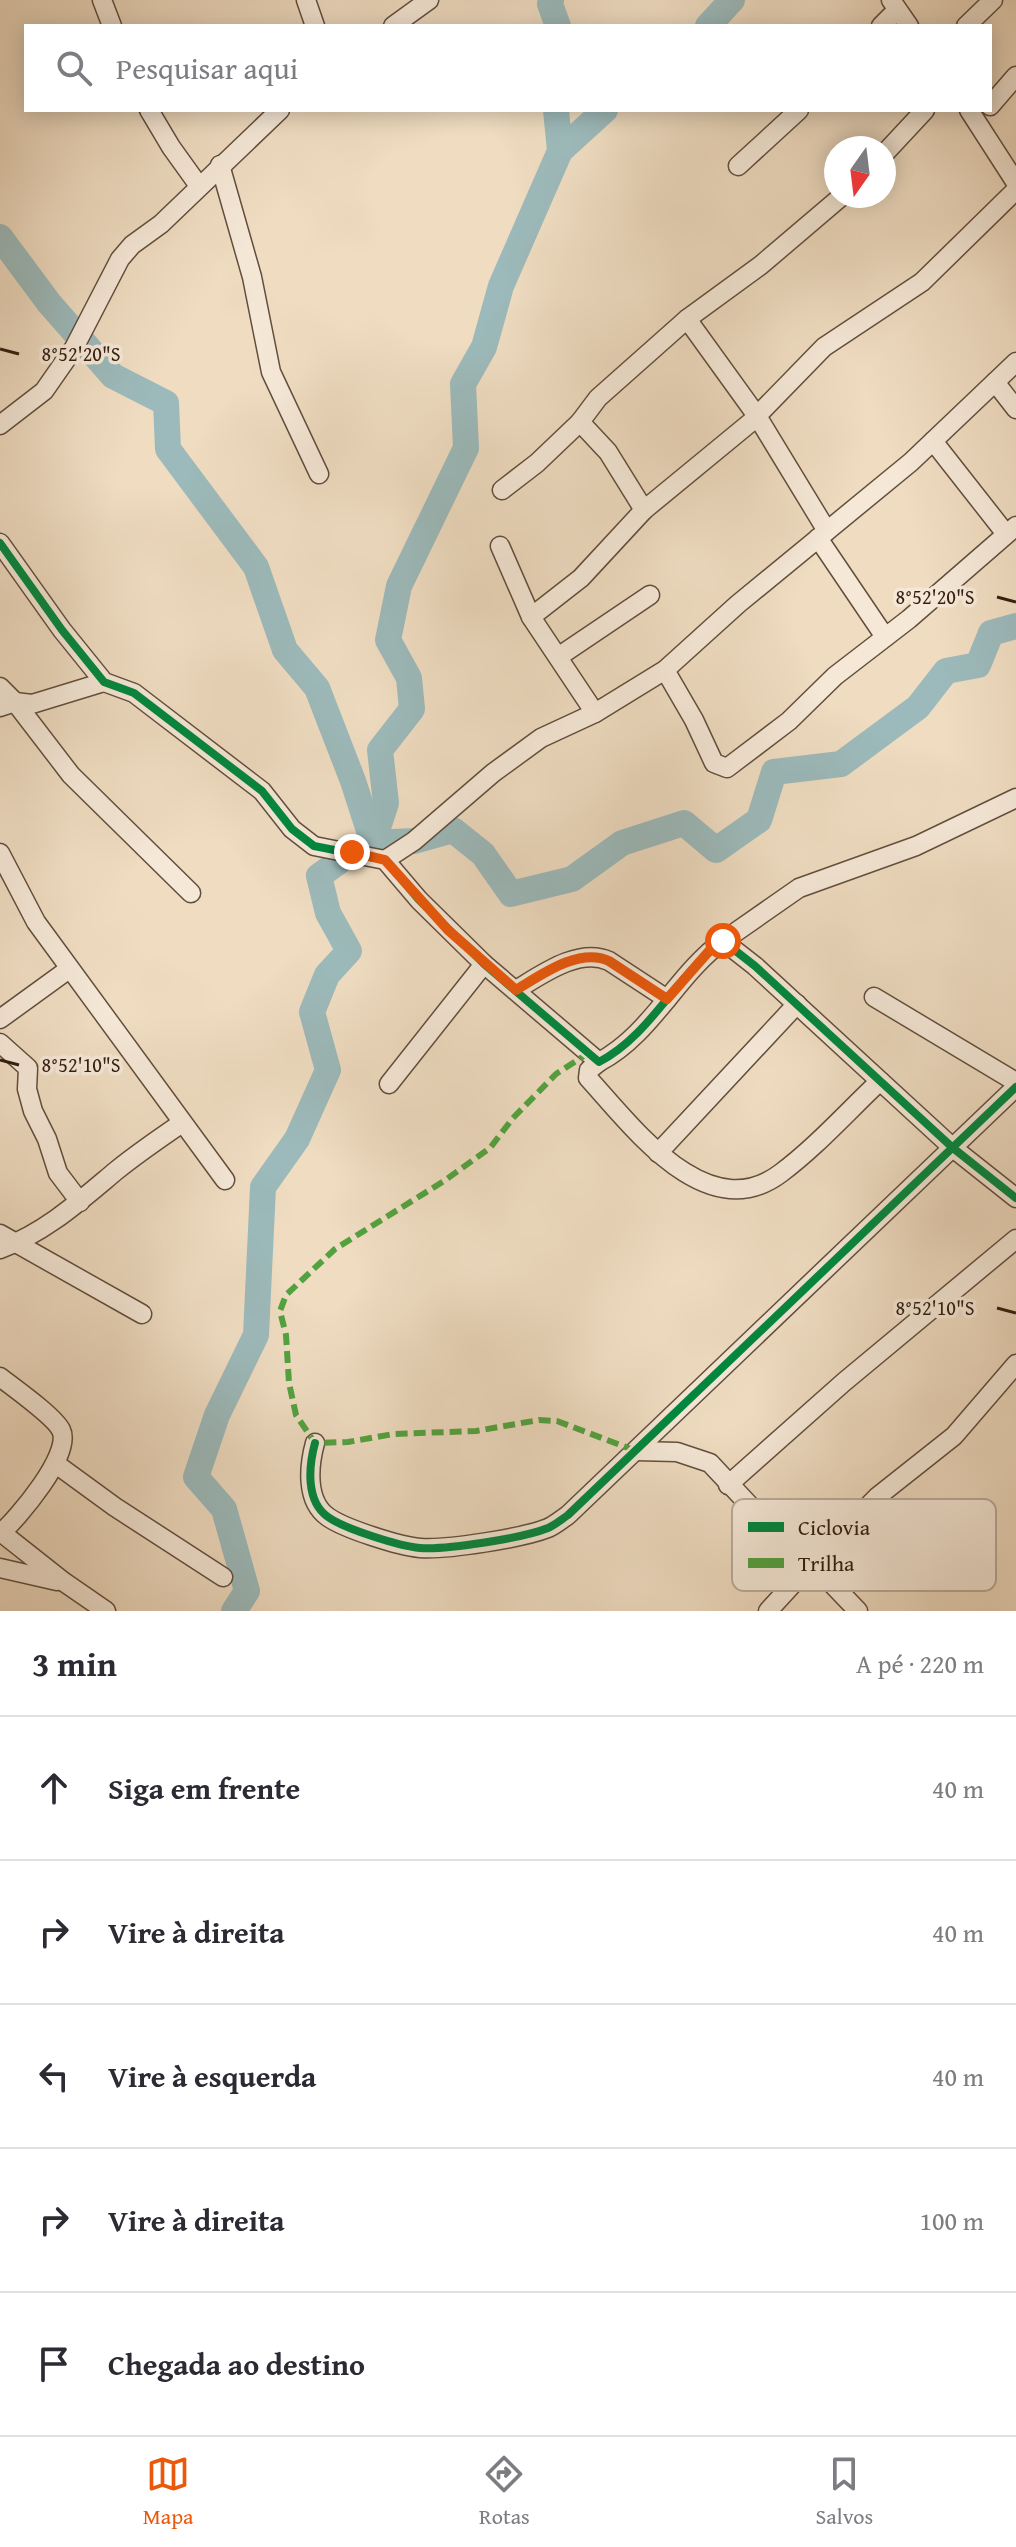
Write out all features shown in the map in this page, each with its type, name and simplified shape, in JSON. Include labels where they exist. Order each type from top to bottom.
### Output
[{"type":"street","points":[[102,0],[111,24]]},
{"type":"street","points":[[306,0],[314,24]]},
{"type":"street","points":[[396,24],[429,0]]},
{"type":"street","points":[[968,24],[993,0]]},
{"type":"street","points":[[882,24],[894,5],[908,24]]},
{"type":"street","points":[[992,101],[1016,76]]},
{"type":"street","points":[[150,112],[199,186]]},
{"type":"street","points":[[0,425],[44,391],[74,348],[120,259],[132,245],[161,224],[278,112]]},
{"type":"street","points":[[738,166],[797,112]]},
{"type":"street","points":[[896,141],[923,112]]},
{"type":"street","points":[[981,112],[1016,183]]},
{"type":"street","points":[[220,165],[252,277],[271,372],[319,474]]},
{"type":"street","points":[[531,617],[581,578],[644,510],[757,416],[824,347],[922,282],[1016,190]]},
{"type":"street","points":[[502,490],[537,463],[580,422],[598,398],[687,319],[761,265],[828,208]]},
{"type":"street","points":[[687,319],[757,416],[823,535],[885,637]]},
{"type":"street","points":[[385,860],[414,841],[493,773],[541,738],[595,713],[665,670],[738,604],[933,441],[1016,362]]},
{"type":"street","points":[[995,382],[1016,409]]},
{"type":"street","points":[[580,422],[608,452],[644,510]]},
{"type":"street","points":[[665,670],[714,763],[727,768],[789,721],[835,676],[1011,530],[933,441]]},
{"type":"street","points":[[0,543],[62,630],[104,682],[134,693],[262,791],[292,829],[314,846],[385,860],[419,900],[484,964],[599,1062]]},
{"type":"street","points":[[500,546],[531,617],[595,713]]},
{"type":"street","points":[[558,657],[650,595]]},
{"type":"street","points":[[7,704],[32,704],[104,682]]},
{"type":"street","points":[[0,687],[7,704],[71,775],[191,893]]},
{"type":"street","points":[[880,1081],[779,1175],[754,1187],[734,1189],[704,1182],[682,1172],[658,1153],[588,1078],[589,1070],[621,1047],[710,950],[799,888],[916,846],[1016,798]]},
{"type":"street","points":[[0,853],[36,922],[225,1180]]},
{"type":"street","points":[[723,941],[739,951],[953,1148],[1016,1198]]},
{"type":"street","points":[[516,990],[554,967],[598,958],[609,961],[667,999]]},
{"type":"street","points":[[389,1084],[484,964]]},
{"type":"street","points":[[0,1019],[69,969]]},
{"type":"street","points":[[315,1443],[308,1469],[315,1499],[326,1516],[393,1544],[423,1549],[534,1533],[551,1527],[568,1515],[1016,1085],[874,997]]},
{"type":"street","points":[[658,1153],[797,1004]]},
{"type":"street","points":[[0,1043],[28,1068],[27,1089],[33,1111],[58,1173],[80,1202]]},
{"type":"street","points":[[9,1246],[80,1202],[116,1171],[182,1123]]},
{"type":"street","points":[[0,1234],[9,1246],[142,1314]]},
{"type":"street","points":[[728,1485],[844,1382],[1016,1239]]},
{"type":"street","points":[[875,1499],[954,1436],[1016,1364]]},
{"type":"street","points":[[0,1377],[62,1431],[63,1441],[56,1464],[1,1534],[106,1611]]},
{"type":"street","points":[[636,1451],[677,1452],[710,1463],[742,1499]]},
{"type":"street","points":[[56,1464],[115,1507],[223,1577]]},
{"type":"street","points":[[0,1504],[18,1515]]},
{"type":"street","points":[[0,1568],[64,1582]]},
{"type":"street","points":[[768,1611],[786,1591]]},
{"type":"street","points":[[839,1591],[858,1611]]},
{"type":"waterway","points":[[551,0],[557,24]]},
{"type":"waterway","points":[[710,24],[732,0]]},
{"type":"waterway","points":[[373,843],[386,803],[380,750],[412,709],[409,678],[388,640],[399,586],[466,448],[463,384],[484,347],[501,286],[560,151],[556,112]]},
{"type":"waterway","points":[[560,151],[603,112]]},
{"type":"waterway","points":[[0,237],[49,303],[113,376],[166,403],[168,449],[256,567],[285,650],[317,688],[373,843]]},
{"type":"waterway","points":[[234,1611],[247,1591],[224,1509],[196,1477],[217,1415],[256,1335],[263,1187],[297,1139],[328,1070],[312,1012],[327,975],[349,951],[328,913],[319,876],[352,852],[373,843],[414,841],[453,830],[483,854],[511,894],[572,879],[622,843],[684,823],[716,850],[759,820],[774,772],[841,764],[918,707],[946,671],[978,665],[991,633],[1016,626]]},
{"type":"marked path","points":[[590,1052],[556,1074],[513,1118],[490,1148],[444,1181],[335,1249],[286,1295],[280,1311],[296,1415],[315,1443],[348,1442],[393,1434],[476,1431],[539,1420],[557,1421],[636,1451]]},
{"type":"cycle path","points":[[0,543],[62,630],[104,682],[134,693],[262,791],[292,829],[314,846],[385,860],[419,900],[484,964],[599,1062],[634,1036],[692,970],[723,941],[755,966],[953,1148],[1016,1198]]},
{"type":"cycle path","points":[[315,1443],[310,1472],[315,1502],[328,1517],[359,1532],[399,1544],[432,1548],[504,1539],[551,1527],[568,1515],[1016,1087]]},
{"type":"route","points":[[352,852],[385,860],[448,930],[516,990],[554,967],[589,958],[604,958],[667,999],[710,950],[723,941]]}]
